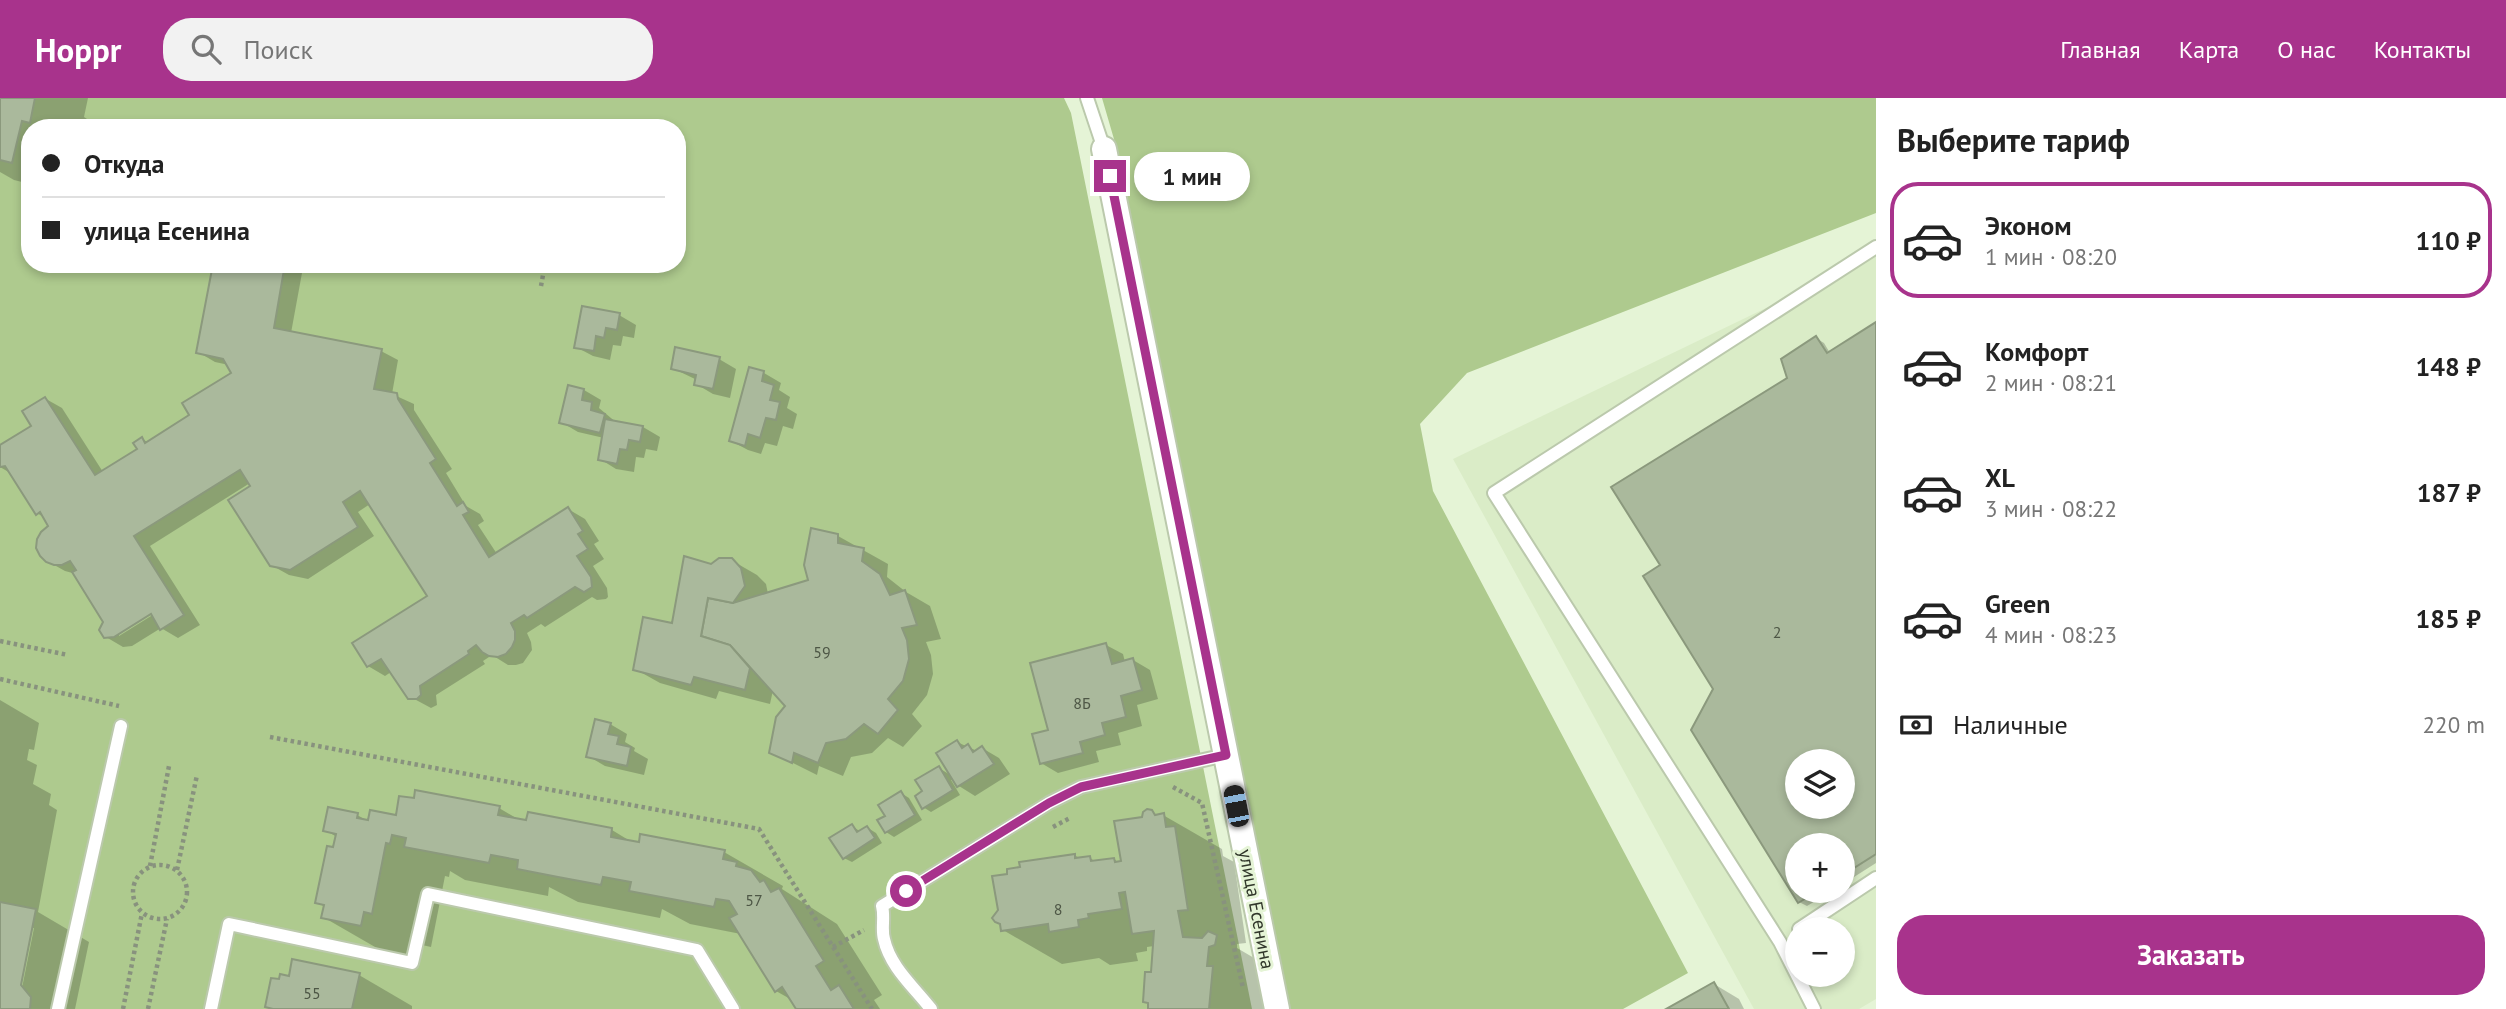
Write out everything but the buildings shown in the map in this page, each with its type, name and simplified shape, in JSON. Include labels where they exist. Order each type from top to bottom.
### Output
[{"type":"street","name":"улица Есенина","points":[[1104,149],[1277,1009]]},
{"type":"lane","points":[[1087,98],[1104,149]]},
{"type":"lane","points":[[1814,1009],[1780,942],[1494,493],[1876,247]]},
{"type":"lane","points":[[58,1009],[121,726]]},
{"type":"lane","points":[[931,1009],[890,958],[882,936],[885,918],[882,906],[1049,803],[1081,787],[1226,755]]},
{"type":"lane","points":[[1817,917],[1876,877]]},
{"type":"lane","points":[[211,1009],[229,924],[412,963],[428,894],[697,950],[733,1009]]},
{"type":"lane","points":[[1780,942],[1785,939]]},
{"type":"path","points":[[541,286],[543,273]]},
{"type":"path","points":[[0,640],[68,655]]},
{"type":"path","points":[[0,679],[130,708]]},
{"type":"path","points":[[270,737],[759,829],[872,1009]]},
{"type":"path","points":[[150,866],[169,766]]},
{"type":"path","points":[[177,870],[197,775]]},
{"type":"path","points":[[1170,785],[1202,803],[1245,996]]},
{"type":"path","points":[[1051,828],[1076,815]]},
{"type":"path","points":[[164,864],[184,877],[188,890],[186,903],[178,913],[167,919],[154,919],[142,913],[135,904],[132,893],[134,881],[150,866],[164,864]]},
{"type":"path","points":[[123,1009],[142,913]]},
{"type":"path","points":[[833,947],[885,918]]},
{"type":"path","points":[[148,1009],[167,919]]},
{"type":"shaded area","points":[[0,98],[1064,98],[1071,113],[1252,1009],[0,1009]]},
{"type":"shaded area","points":[[1102,98],[1876,98],[1876,213],[1467,373],[1420,424],[1433,491],[1688,973],[1623,1009],[1288,1009],[1116,146]]},
{"type":"shaded area","points":[[1876,255],[1876,999],[1859,1009],[1754,1009],[1453,459]]},
{"type":"route","points":[[906,891],[1049,803],[1081,787],[1226,755],[1110,176]]}]
